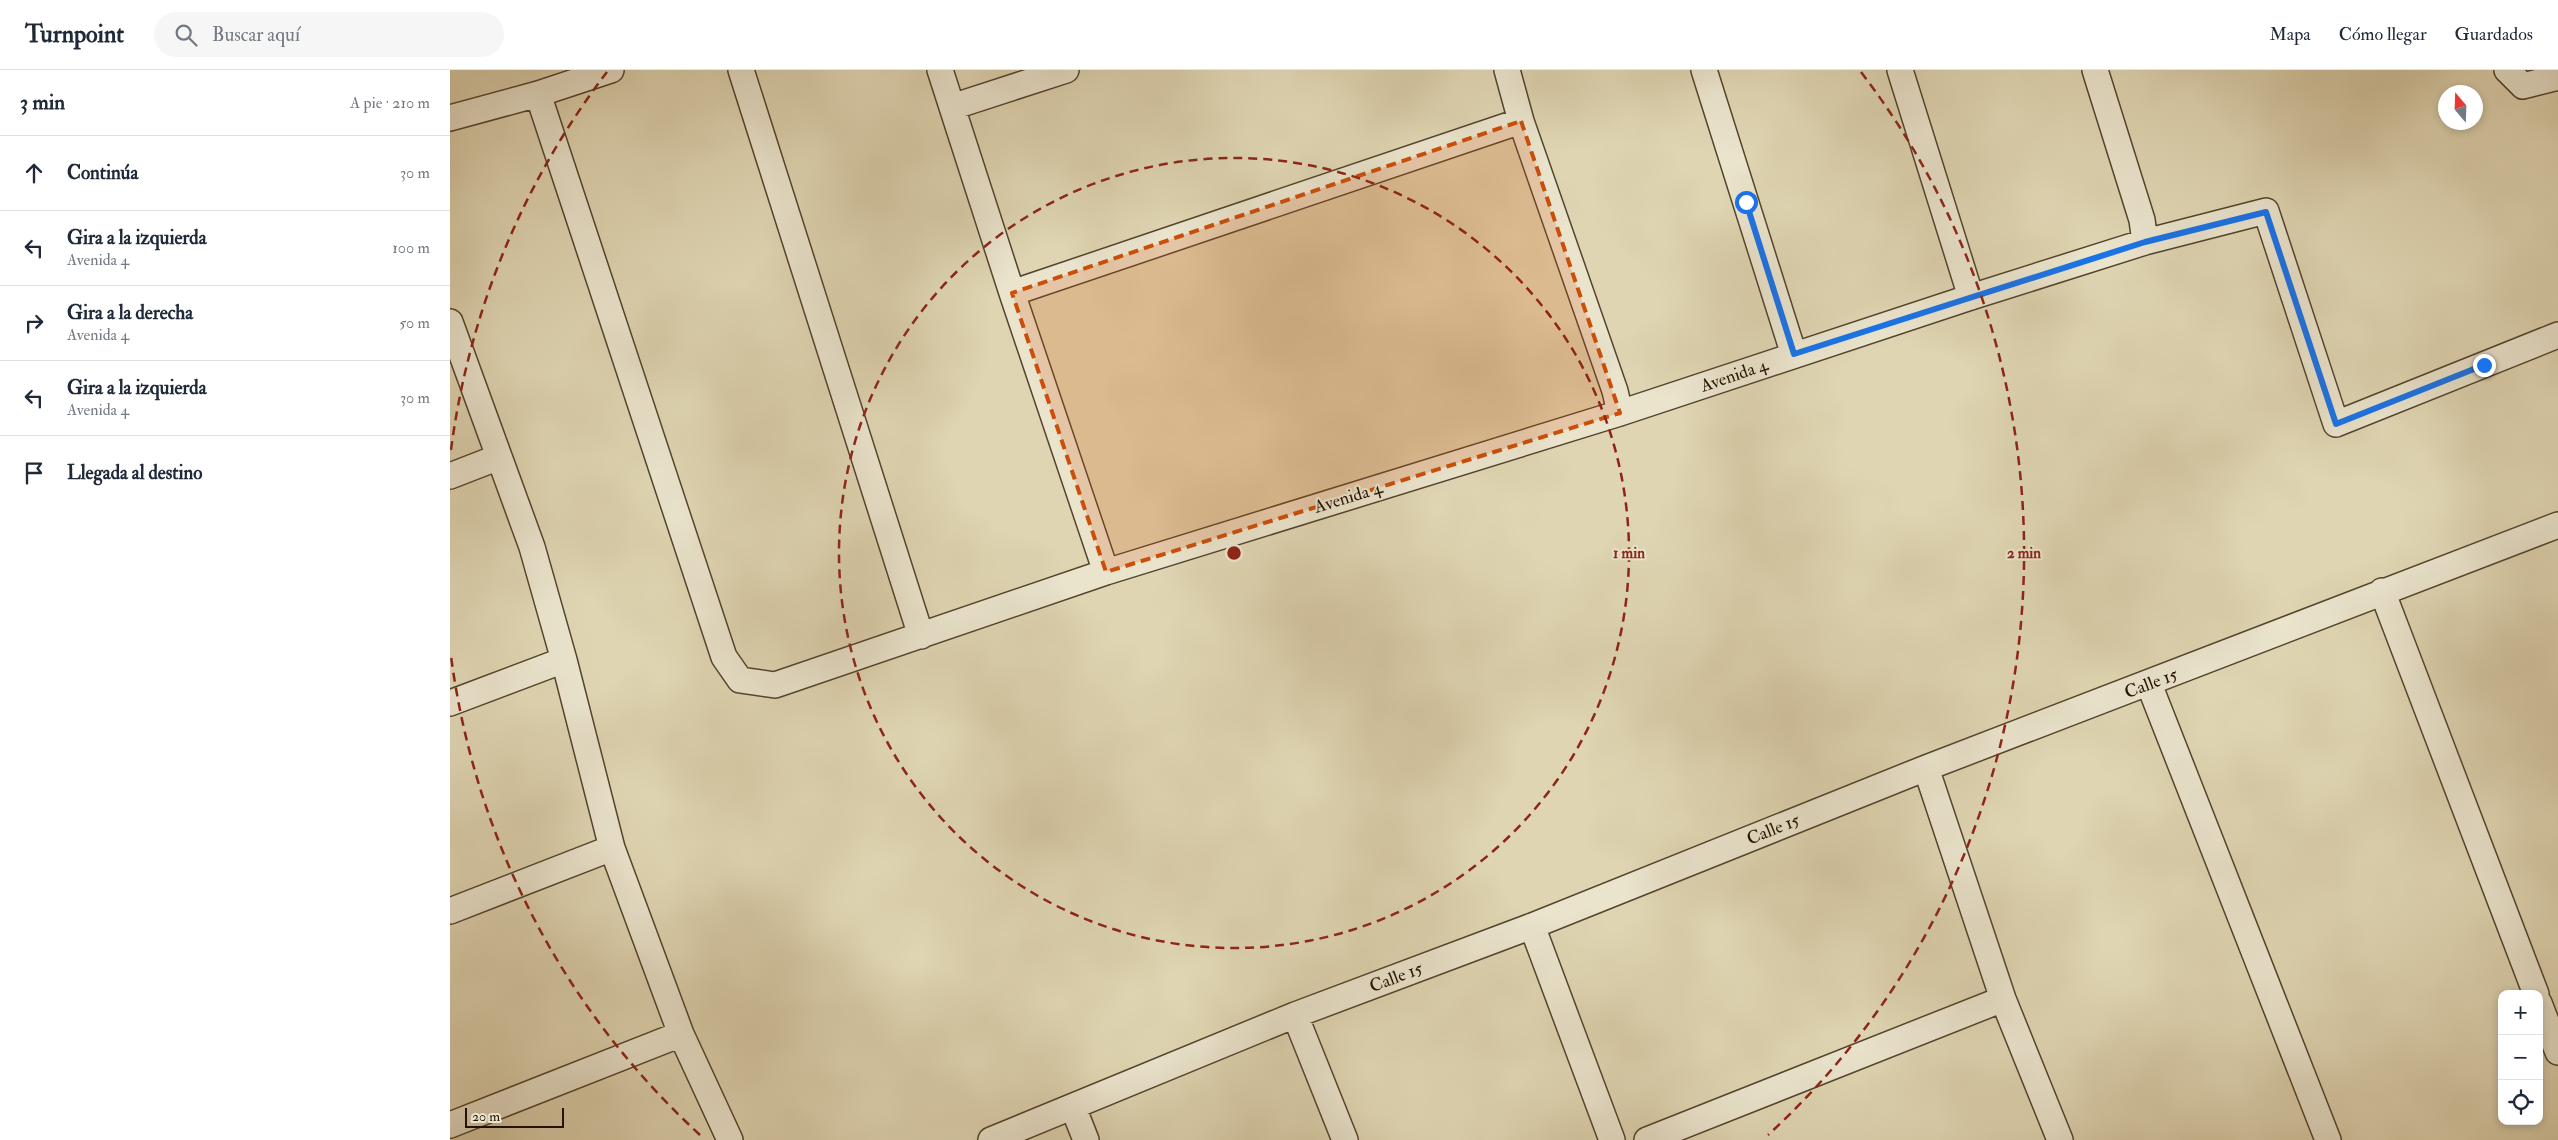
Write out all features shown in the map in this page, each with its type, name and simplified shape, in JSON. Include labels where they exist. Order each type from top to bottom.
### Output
[{"type":"street","points":[[450,118],[538,94],[611,70]]},
{"type":"street","points":[[741,70],[921,636]]},
{"type":"street","points":[[940,70],[1012,293],[1106,572]]},
{"type":"street","points":[[952,107],[1066,70]]},
{"type":"street","points":[[1507,70],[1521,122],[1615,391],[1620,413]]},
{"type":"street","points":[[1704,70],[1794,354]]},
{"type":"street","points":[[1900,70],[1971,297]]},
{"type":"street","points":[[2095,70],[2142,220],[2145,242]]},
{"type":"street","points":[[2507,70],[2524,86],[2558,77]]},
{"type":"street","name":"Avenida 4","points":[[538,94],[724,658],[740,680],[775,685],[1106,572],[1620,413],[1971,297],[2145,242],[2266,212],[2336,424],[2558,335]]},
{"type":"street","points":[[1012,293],[1521,122]]},
{"type":"street","points":[[450,322],[532,546],[564,660],[612,848],[681,1034],[730,1140]]},
{"type":"street","points":[[450,476],[499,457]]},
{"type":"street","name":"Calle 15","points":[[992,1140],[1295,1015],[1532,926],[1926,768],[2149,684],[2382,591],[2558,525]]},
{"type":"street","points":[[2382,591],[2534,990]]},
{"type":"street","points":[[450,703],[564,660]]},
{"type":"street","points":[[2149,684],[2328,1140]]},
{"type":"street","points":[[1926,768],[2003,1000],[2060,1140]]},
{"type":"street","points":[[450,911],[612,848]]},
{"type":"street","points":[[1532,926],[1612,1140]]},
{"type":"street","points":[[1648,1140],[2003,1000]]},
{"type":"street","points":[[2543,1013],[2558,1052]]},
{"type":"street","points":[[1295,1015],[1345,1140]]},
{"type":"street","points":[[450,1125],[681,1034]]},
{"type":"street","points":[[1073,1107],[1086,1140]]},
{"type":"highlighted area","points":[[1521,121],[1620,413],[1106,572],[1012,293]]},
{"type":"route","points":[[1746,202],[1794,354],[2145,242],[2266,212],[2336,424],[2484,365]]}]
